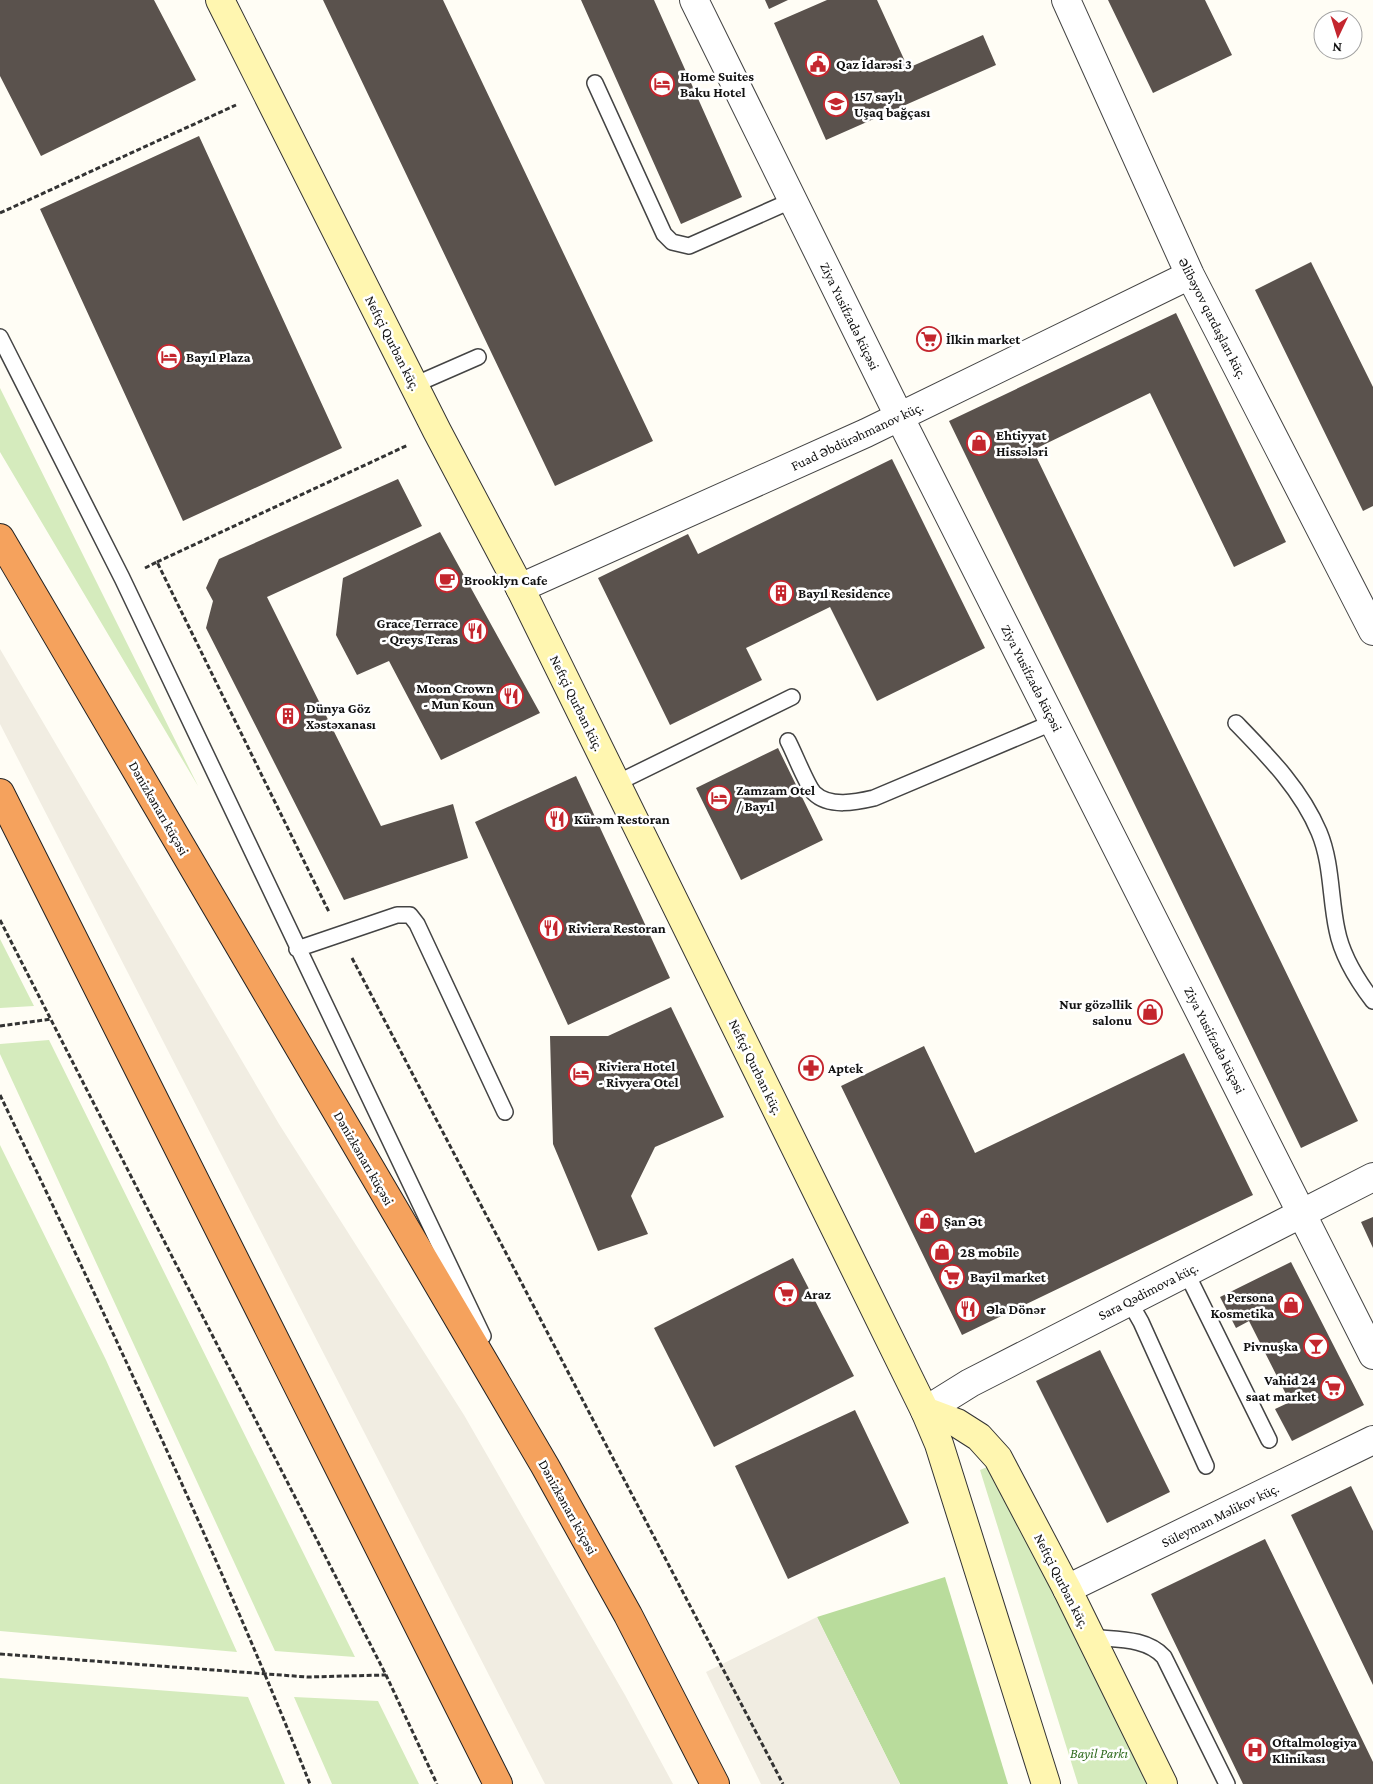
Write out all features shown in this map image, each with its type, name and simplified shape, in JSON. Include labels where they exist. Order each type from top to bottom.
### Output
[{"type":"highway","name":"Dənizkənarı küçəsi","points":[[0,538],[545,1466],[628,1615],[715,1784]]},
{"type":"highway","points":[[0,793],[498,1784]]},
{"type":"street","name":"Neftçi Qurban küç.","points":[[220,0],[437,431],[520,588],[926,1411],[945,1463],[1046,1784]]},
{"type":"street","name":"Ziya Yusifzadə küçəsi","points":[[694,0],[899,416],[1373,1355]]},
{"type":"street","name":"Əlibəyov qardaşları küç.","points":[[1066,0],[1190,275],[1373,631]]},
{"type":"street","name":"Fuad Əbdürəhmanov küç.","points":[[520,588],[866,433],[1190,275]]},
{"type":"street","name":"Sara Qədimova küç.","points":[[926,1411],[970,1383],[1129,1300],[1373,1177]]},
{"type":"street","name":"Neftçi Qurban küç.","points":[[926,1411],[957,1423],[979,1437],[998,1458],[1067,1589],[1163,1784]]},
{"type":"street","name":"Süleyman Məlikov küç.","points":[[1067,1589],[1373,1440]]},
{"type":"lane","points":[[595,83],[664,234],[672,242],[689,246],[793,200]]},
{"type":"lane","points":[[0,337],[122,578],[297,949],[545,1466]]},
{"type":"lane","points":[[414,385],[478,357]]},
{"type":"lane","points":[[616,783],[792,697]]},
{"type":"lane","points":[[788,741],[814,794],[835,803],[854,803],[874,798],[1054,722]]},
{"type":"lane","points":[[1236,723],[1289,779],[1319,832],[1331,883],[1337,930],[1351,970],[1373,1001]]},
{"type":"lane","points":[[297,949],[397,915],[410,916],[417,924],[505,1112]]},
{"type":"lane","points":[[1186,1272],[1269,1440]]},
{"type":"lane","points":[[1129,1300],[1141,1322],[1206,1466]]},
{"type":"lane","points":[[1090,1637],[1144,1644],[1156,1648],[1164,1657],[1227,1784]]},
{"type":"path","points":[[0,213],[265,92]]},
{"type":"path","points":[[122,578],[437,431]]},
{"type":"path","points":[[158,562],[340,934],[783,1784]]},
{"type":"path","points":[[0,920],[386,1675],[437,1784]]},
{"type":"path","points":[[0,1026],[52,1019]]},
{"type":"path","points":[[0,1095],[126,1359],[265,1674],[310,1784]]},
{"type":"path","points":[[0,1654],[306,1677],[386,1675]]},
{"type":"green space","points":[[0,388],[198,786],[0,452]]},
{"type":"green space","points":[[0,939],[34,1006],[0,1008]]},
{"type":"green space","points":[[49,1040],[355,1657],[275,1651],[0,1054],[0,1044]]},
{"type":"green space","points":[[0,1145],[106,1360],[237,1652],[0,1631]]},
{"type":"green space","name":"Bayil Parkı","points":[[992,1465],[1147,1784],[1078,1784],[980,1470]]},
{"type":"green space","points":[[945,1577],[1008,1784],[900,1784],[817,1617]]},
{"type":"green space","points":[[0,1678],[248,1697],[285,1784],[0,1784]]},
{"type":"green space","points":[[294,1697],[378,1701],[419,1784],[332,1784]]},
{"type":"shaded area","points":[[0,649],[279,1124],[464,1415],[625,1695],[673,1784],[545,1784],[0,724]]},
{"type":"shaded area","points":[[817,1617],[900,1784],[761,1784],[706,1672]]},
{"type":"building","points":[[0,0],[154,0],[196,80],[41,156],[0,76]]},
{"type":"building","points":[[323,0],[443,0],[653,441],[555,486]]},
{"type":"building","points":[[581,0],[654,0],[742,197],[681,224]]},
{"type":"building","points":[[765,0],[788,0],[769,9]]},
{"type":"building","points":[[827,0],[877,0],[908,68],[983,35],[996,65],[826,140],[774,23]]},
{"type":"building","points":[[1108,0],[1205,0],[1232,55],[1153,93]]},
{"type":"building","points":[[199,136],[342,448],[183,521],[40,209]]},
{"type":"building","points":[[1311,262],[1373,387],[1373,506],[1363,511],[1255,290]]},
{"type":"building","points":[[1176,313],[1286,542],[1234,567],[1150,393],[1033,450],[1358,1121],[1301,1148],[949,421]]},
{"type":"building","name":"Bayıl Residence","points":[[892,459],[985,648],[877,701],[830,607],[746,648],[762,680],[670,725],[598,578],[688,534],[698,554]]},
{"type":"building","name":"Dünya Göz Xəstəxanası","points":[[398,479],[422,526],[267,597],[381,826],[453,804],[468,858],[344,900],[206,628],[213,601],[206,588],[219,559]]},
{"type":"building","points":[[440,532],[540,713],[441,760],[389,661],[357,675],[336,635],[343,578]]},
{"type":"building","points":[[778,748],[823,840],[741,880],[696,788]]},
{"type":"building","points":[[576,776],[670,978],[568,1025],[475,822]]},
{"type":"building","points":[[671,1007],[724,1117],[655,1147],[631,1196],[648,1234],[598,1251],[553,1144],[550,1036],[608,1036]]},
{"type":"building","points":[[924,1046],[975,1153],[1184,1053],[1253,1195],[962,1335],[841,1086]]},
{"type":"building","points":[[1373,1217],[1373,1248],[1361,1222]]},
{"type":"building","points":[[793,1258],[854,1376],[714,1447],[654,1328]]},
{"type":"building","points":[[1291,1262],[1364,1405],[1292,1441],[1275,1409],[1290,1402],[1249,1321],[1236,1328],[1220,1297]]},
{"type":"building","points":[[1100,1350],[1170,1492],[1107,1523],[1036,1381]]},
{"type":"building","points":[[855,1410],[909,1523],[788,1579],[735,1466]]},
{"type":"building","points":[[1351,1486],[1373,1531],[1373,1685],[1291,1515]]},
{"type":"building","points":[[1265,1539],[1373,1762],[1373,1784],[1243,1784],[1151,1594]]},
{"type":"place","name":"Qaz İdarəsi 3","points":[[818,64]]},
{"type":"place","name":"Home Suites Baku Hotel","points":[[662,84]]},
{"type":"place","name":"157 saylı Uşaq bağçası","points":[[836,104]]},
{"type":"place","name":"İlkin market","points":[[929,339]]},
{"type":"place","name":"Bayıl Plaza","points":[[169,357]]},
{"type":"place","name":"Ehtiyyat Hissələri","points":[[979,443]]},
{"type":"place","name":"Brooklyn Cafe","points":[[447,580]]},
{"type":"place","name":"Bayıl Residence","points":[[781,593]]},
{"type":"place","name":"Grace Terrace - Qreys Teras","points":[[475,631]]},
{"type":"place","name":"Moon Crown - Mun Koun","points":[[511,696]]},
{"type":"place","name":"Dünya Göz Xəstəxanası","points":[[288,716]]},
{"type":"place","name":"Zamzam Otel / Bayıl","points":[[719,798]]},
{"type":"place","name":"Kürəm Restoran","points":[[557,819]]},
{"type":"place","name":"Riviera Restoran","points":[[551,928]]},
{"type":"place","name":"Nur gözəllik salonu","points":[[1150,1012]]},
{"type":"place","name":"Aptek","points":[[811,1068]]},
{"type":"place","name":"Riviera Hotel - Rivyera Otel","points":[[581,1074]]},
{"type":"place","name":"Şan Ət","points":[[927,1221]]},
{"type":"place","name":"28 mobile","points":[[942,1252]]},
{"type":"place","name":"Bayil market","points":[[952,1277]]},
{"type":"place","name":"Araz","points":[[786,1294]]},
{"type":"place","name":"Persona Kosmetika","points":[[1291,1305]]},
{"type":"place","name":"Əla Dönər","points":[[968,1309]]},
{"type":"place","name":"Pivnuşka","points":[[1316,1346]]},
{"type":"place","name":"Vahid 24 saat market","points":[[1333,1388]]},
{"type":"place","name":"Oftalmologiya Klinikası","points":[[1255,1750]]}]
